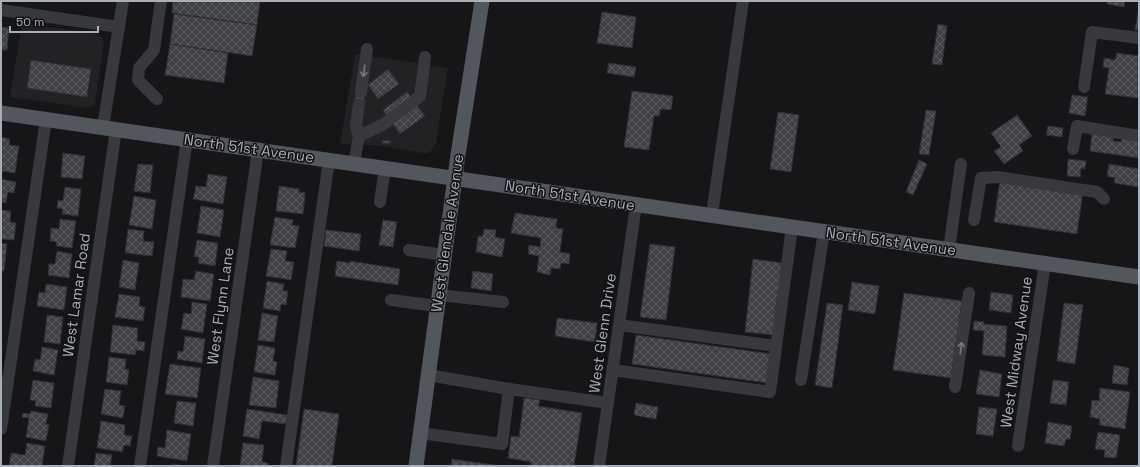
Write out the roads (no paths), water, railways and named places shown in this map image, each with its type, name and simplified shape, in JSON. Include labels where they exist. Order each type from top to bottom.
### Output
[{"type":"main road","name":"West Glendale Avenue","points":[[416,466],[444,254],[482,1]]},
{"type":"main road","name":"North 51st Avenue","points":[[1,113],[636,205],[712,214],[1139,277]]},
{"type":"street","name":"West Lamar Road","points":[[68,466],[110,128],[119,27],[123,1]]},
{"type":"street","points":[[157,99],[138,80],[139,68],[154,50],[161,1]]},
{"type":"street","points":[[712,214],[743,1]]},
{"type":"street","points":[[1,10],[119,27]]},
{"type":"street","points":[[1084,87],[1092,32],[1139,38]]},
{"type":"street","points":[[361,92],[367,49]]},
{"type":"street","points":[[359,136],[384,124],[420,96],[425,57]]},
{"type":"street","points":[[354,163],[359,136],[356,126],[358,111]]},
{"type":"street","points":[[1,429],[46,119]]},
{"type":"street","points":[[1073,149],[1077,126],[1139,136]]},
{"type":"street","points":[[140,466],[187,139]]},
{"type":"street","name":"West Flynn Lane","points":[[213,466],[258,150]]},
{"type":"street","points":[[286,466],[329,160]]},
{"type":"street","points":[[949,249],[961,164]]},
{"type":"street","points":[[380,202],[385,168]]},
{"type":"street","points":[[974,220],[981,178],[998,177],[1097,192],[1104,200]]},
{"type":"street","name":"West Glenn Drive","points":[[599,466],[636,205]]},
{"type":"street","points":[[613,370],[770,392],[792,227]]},
{"type":"street","points":[[801,380],[824,231]]},
{"type":"street","points":[[409,250],[444,254]]},
{"type":"street","name":"West Midway Avenue","points":[[1018,446],[1044,263]]},
{"type":"street","points":[[955,387],[969,293]]},
{"type":"street","points":[[392,300],[503,302]]},
{"type":"street","points":[[619,325],[776,346]]},
{"type":"street","points":[[428,375],[509,389],[608,403]]},
{"type":"street","points":[[420,433],[502,444],[509,389]]},
{"type":"tunnel","points":[[358,111],[361,92]]}]
